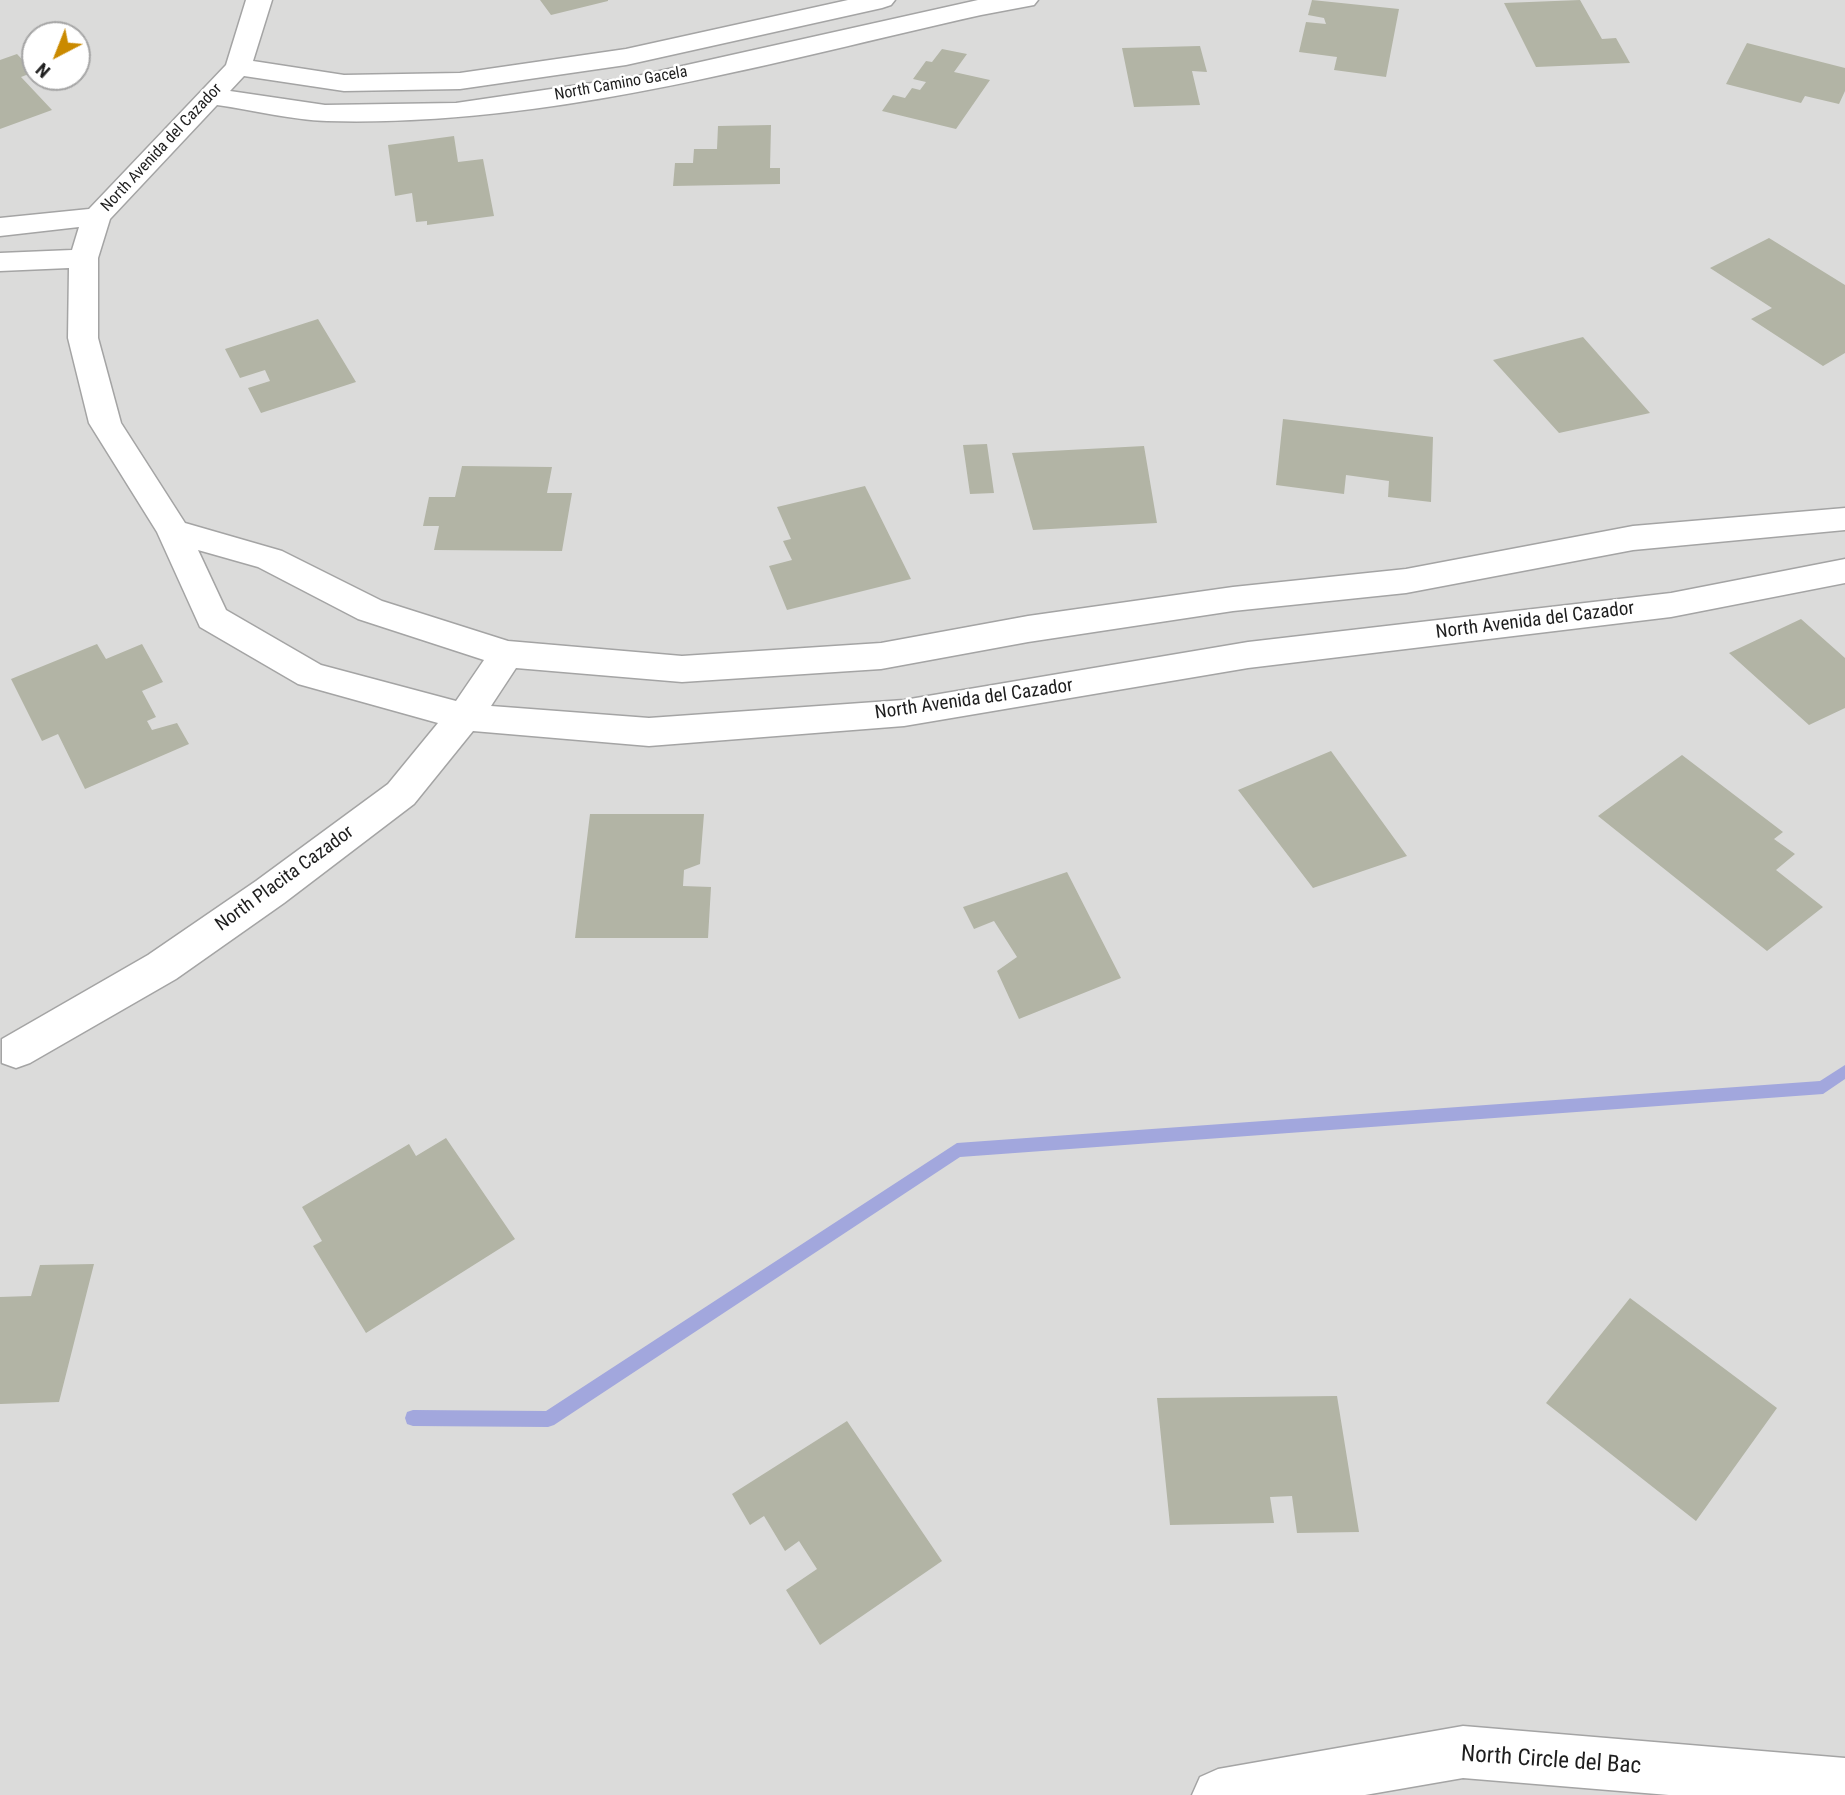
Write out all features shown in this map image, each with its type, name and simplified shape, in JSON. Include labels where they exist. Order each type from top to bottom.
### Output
[{"type":"street","name":"North Avenida del Cazador","points":[[259,0],[238,67],[97,217],[84,258],[83,338],[106,423],[173,531],[212,618],[310,675],[464,717],[649,732],[904,713],[1248,655],[1671,605],[1845,571]]},
{"type":"street","name":"North Camino Gacela","points":[[238,67],[344,83],[460,81],[626,57],[883,0]]},
{"type":"street","name":"North Camino Gacela","points":[[211,96],[325,113],[456,111],[634,85],[981,6],[1025,0]]},
{"type":"street","points":[[766,26],[766,55]]},
{"type":"street","points":[[0,227],[97,217]]},
{"type":"street","points":[[0,262],[84,258]]},
{"type":"street","points":[[173,531],[270,559],[370,610],[507,653],[682,669],[881,656],[1028,628],[1233,599],[1406,581],[1633,538],[1845,519]]},
{"type":"street","name":"North Placita Cazador","points":[[16,1051],[162,967],[270,892],[401,794],[464,717],[507,653]]},
{"type":"street","name":"North Circle del Bac","points":[[1218,1795],[1463,1752],[1845,1784]]},
{"type":"shaded area","points":[[0,0],[1845,0],[1845,1795],[0,1795]]},
{"type":"building","points":[[540,0],[608,0],[608,1],[551,15]]},
{"type":"building","points":[[1312,0],[1399,9],[1386,77],[1334,70],[1337,57],[1299,52],[1306,22],[1326,24],[1324,18],[1308,15]]},
{"type":"building","points":[[1580,0],[1602,39],[1616,38],[1630,63],[1536,67],[1504,3]]},
{"type":"building","points":[[1747,43],[1845,68],[1845,91],[1839,104],[1805,96],[1801,103],[1726,84]]},
{"type":"building","points":[[1200,46],[1207,72],[1192,71],[1200,105],[1134,107],[1122,48]]},
{"type":"building","points":[[942,49],[967,54],[954,72],[990,80],[956,129],[882,111],[893,95],[905,98],[912,88],[920,90],[926,82],[913,79],[926,61],[932,62]]},
{"type":"building","points":[[17,54],[21,58],[21,91],[34,91],[52,110],[0,129],[0,60]]},
{"type":"building","points":[[771,125],[770,168],[780,168],[780,184],[673,186],[675,163],[693,163],[694,149],[717,149],[718,126]]},
{"type":"building","points":[[454,136],[458,162],[483,159],[494,216],[427,225],[427,221],[416,222],[412,193],[395,196],[388,145]]},
{"type":"building","points":[[1769,238],[1845,285],[1845,353],[1823,366],[1751,319],[1772,308],[1710,268]]},
{"type":"building","points":[[318,319],[356,382],[261,413],[248,388],[270,381],[265,370],[240,378],[225,349]]},
{"type":"building","points":[[1583,337],[1650,413],[1559,433],[1493,360]]},
{"type":"building","points":[[1283,419],[1433,437],[1431,502],[1388,497],[1389,481],[1346,475],[1344,494],[1276,485]]},
{"type":"building","points":[[987,444],[994,493],[970,494],[963,445]]},
{"type":"building","points":[[1144,446],[1157,523],[1033,530],[1012,453]]},
{"type":"building","points":[[462,466],[552,467],[547,493],[572,493],[562,551],[434,550],[439,526],[423,526],[429,497],[455,497]]},
{"type":"building","points":[[865,486],[911,579],[787,610],[769,566],[792,560],[783,541],[791,539],[777,507]]},
{"type":"building","points":[[1801,619],[1845,658],[1845,708],[1809,725],[1729,653]]},
{"type":"building","points":[[97,644],[106,659],[142,644],[163,682],[142,691],[156,717],[147,721],[152,730],[177,723],[189,744],[85,789],[58,734],[42,741],[11,679]]},
{"type":"building","points":[[1331,751],[1407,856],[1313,888],[1238,790]]},
{"type":"building","points":[[1682,755],[1783,832],[1774,839],[1795,854],[1776,870],[1823,907],[1767,951],[1598,816]]},
{"type":"building","points":[[590,814],[704,814],[700,864],[684,870],[683,886],[711,887],[708,938],[575,938]]},
{"type":"building","points":[[1067,872],[1121,978],[1019,1019],[997,971],[1017,957],[994,921],[974,929],[963,907]]},
{"type":"building","points":[[446,1138],[515,1239],[366,1333],[313,1246],[322,1241],[302,1207],[409,1144],[416,1156]]},
{"type":"building","points":[[94,1264],[59,1402],[0,1404],[0,1297],[31,1296],[40,1265]]},
{"type":"building","points":[[1630,1298],[1777,1408],[1696,1521],[1546,1403]]},
{"type":"building","points":[[1337,1396],[1359,1532],[1297,1533],[1292,1496],[1270,1497],[1274,1523],[1170,1525],[1157,1398]]},
{"type":"building","points":[[847,1421],[942,1561],[820,1645],[786,1590],[817,1569],[799,1541],[785,1551],[764,1516],[750,1525],[732,1494]]},
{"type":"waterway","points":[[413,1418],[548,1419],[957,1150],[1823,1087],[1845,1071]]}]
